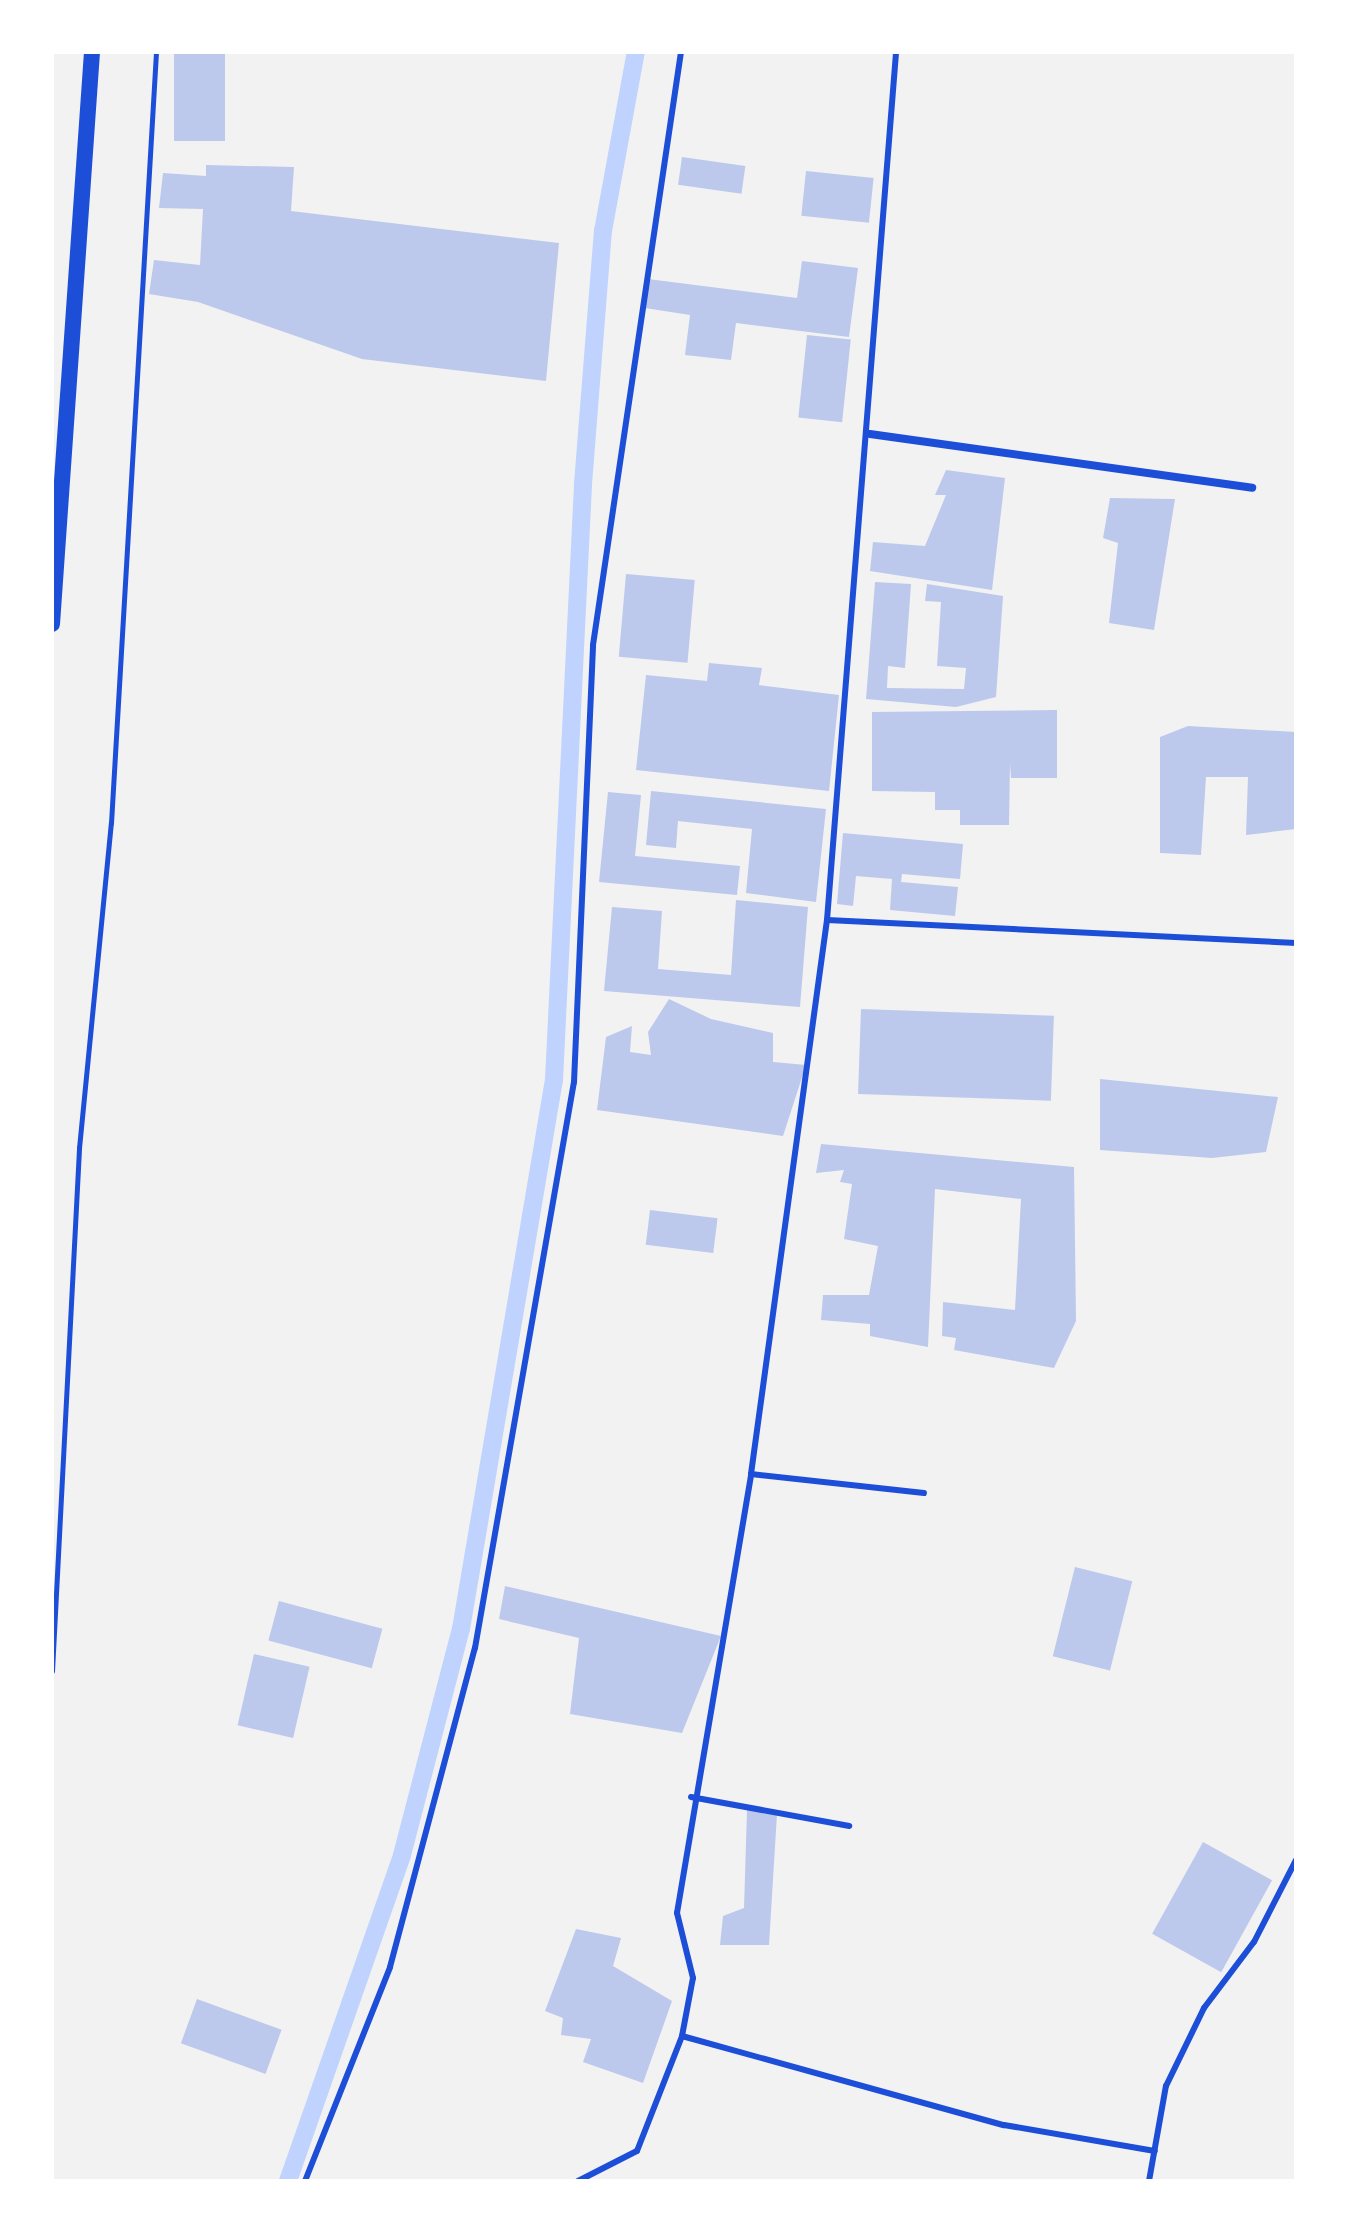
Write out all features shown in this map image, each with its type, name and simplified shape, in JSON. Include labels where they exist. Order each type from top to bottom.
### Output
[{"type":"main road","points":[[52,624],[92,52]]},
{"type":"street","points":[[870,434],[1252,488]]},
{"type":"lane","points":[[305,2181],[390,1967],[475,1648],[574,1082],[593,645],[681,52]]},
{"type":"lane","points":[[578,2181],[637,2151],[682,2036],[693,1978],[677,1913],[691,1797],[751,1474],[827,920],[870,434],[896,52]]},
{"type":"lane","points":[[827,920],[1296,943]]},
{"type":"lane","points":[[751,1474],[924,1493]]},
{"type":"lane","points":[[691,1797],[849,1826]]},
{"type":"lane","points":[[1149,2181],[1172,2073],[1296,1860]]},
{"type":"lane","points":[[682,2036],[1004,2125],[1155,2151]]},
{"type":"path","points":[[52,1671],[79,1148],[111,823],[156,52]]},
{"type":"building","points":[[174,52],[225,52],[225,141],[174,141]]},
{"type":"building","points":[[682,157],[745,166],[741,194],[678,185]]},
{"type":"building","points":[[206,165],[294,167],[291,211],[559,243],[546,381],[362,359],[198,302],[149,294],[154,260],[200,265],[203,209],[159,208],[163,173],[206,176]]},
{"type":"building","points":[[806,171],[874,178],[869,223],[801,216]]},
{"type":"building","points":[[802,261],[858,268],[849,337],[736,323],[731,360],[685,355],[690,315],[645,308],[648,279],[797,298]]},
{"type":"building","points":[[807,335],[851,340],[842,422],[798,418]]},
{"type":"building","points":[[946,470],[1005,478],[992,590],[870,571],[873,542],[925,546],[946,495],[935,495]]},
{"type":"building","points":[[1110,498],[1175,499],[1154,630],[1109,623],[1118,543],[1103,538]]},
{"type":"building","points":[[626,574],[695,580],[688,663],[619,657]]},
{"type":"building","points":[[875,582],[911,584],[905,668],[888,666],[887,688],[964,689],[966,668],[937,666],[941,602],[925,601],[927,584],[1003,596],[996,697],[956,707],[866,699]]},
{"type":"building","points":[[709,663],[762,668],[759,685],[839,695],[829,791],[636,770],[646,675],[707,681]]},
{"type":"building","points":[[1057,710],[1057,778],[1011,778],[1010,763],[1009,825],[960,825],[960,810],[935,810],[935,792],[872,791],[872,712]]},
{"type":"building","points":[[1188,726],[1296,732],[1296,829],[1246,835],[1248,777],[1206,777],[1201,855],[1160,853],[1160,737]]},
{"type":"building","points":[[651,791],[826,809],[816,902],[746,893],[752,829],[678,821],[676,848],[646,845]]},
{"type":"building","points":[[608,792],[641,795],[635,856],[740,866],[737,895],[599,882]]},
{"type":"building","points":[[843,833],[963,844],[960,879],[902,874],[901,882],[958,887],[955,916],[890,910],[892,879],[856,876],[853,906],[837,904]]},
{"type":"building","points":[[736,900],[808,907],[800,1007],[604,991],[612,907],[662,911],[658,969],[731,975]]},
{"type":"building","points":[[669,999],[711,1019],[773,1033],[773,1062],[806,1065],[783,1136],[597,1110],[606,1037],[632,1026],[630,1052],[651,1055],[648,1032]]},
{"type":"building","points":[[861,1009],[1054,1016],[1051,1101],[858,1094]]},
{"type":"building","points":[[1100,1079],[1278,1097],[1266,1152],[1212,1158],[1100,1150]]},
{"type":"building","points":[[821,1144],[1074,1167],[1076,1321],[1054,1368],[954,1350],[956,1338],[942,1336],[943,1302],[1015,1310],[1021,1199],[935,1189],[928,1347],[870,1336],[870,1324],[821,1320],[823,1295],[869,1295],[878,1246],[844,1239],[852,1184],[840,1182],[844,1170],[816,1173]]},
{"type":"building","points":[[650,1210],[717,1218],[713,1253],[646,1245]]},
{"type":"building","points":[[1075,1567],[1132,1581],[1110,1671],[1053,1656]]},
{"type":"building","points":[[505,1586],[721,1636],[682,1733],[570,1714],[579,1638],[499,1619]]},
{"type":"building","points":[[279,1601],[382,1629],[372,1668],[268,1641]]},
{"type":"building","points":[[254,1654],[310,1667],[293,1738],[238,1725]]},
{"type":"building","points":[[747,1810],[777,1814],[769,1945],[720,1945],[723,1916],[744,1908]]},
{"type":"building","points":[[1203,1842],[1272,1880],[1221,1972],[1152,1934]]},
{"type":"building","points":[[576,1929],[621,1938],[613,1966],[672,2001],[643,2083],[583,2062],[591,2039],[561,2035],[563,2018],[545,2011]]},
{"type":"building","points":[[197,1999],[282,2030],[265,2074],[181,2043]]},
{"type":"waterway","points":[[288,2181],[402,1855],[461,1629],[554,1080],[583,484],[603,231],[636,52]]}]
